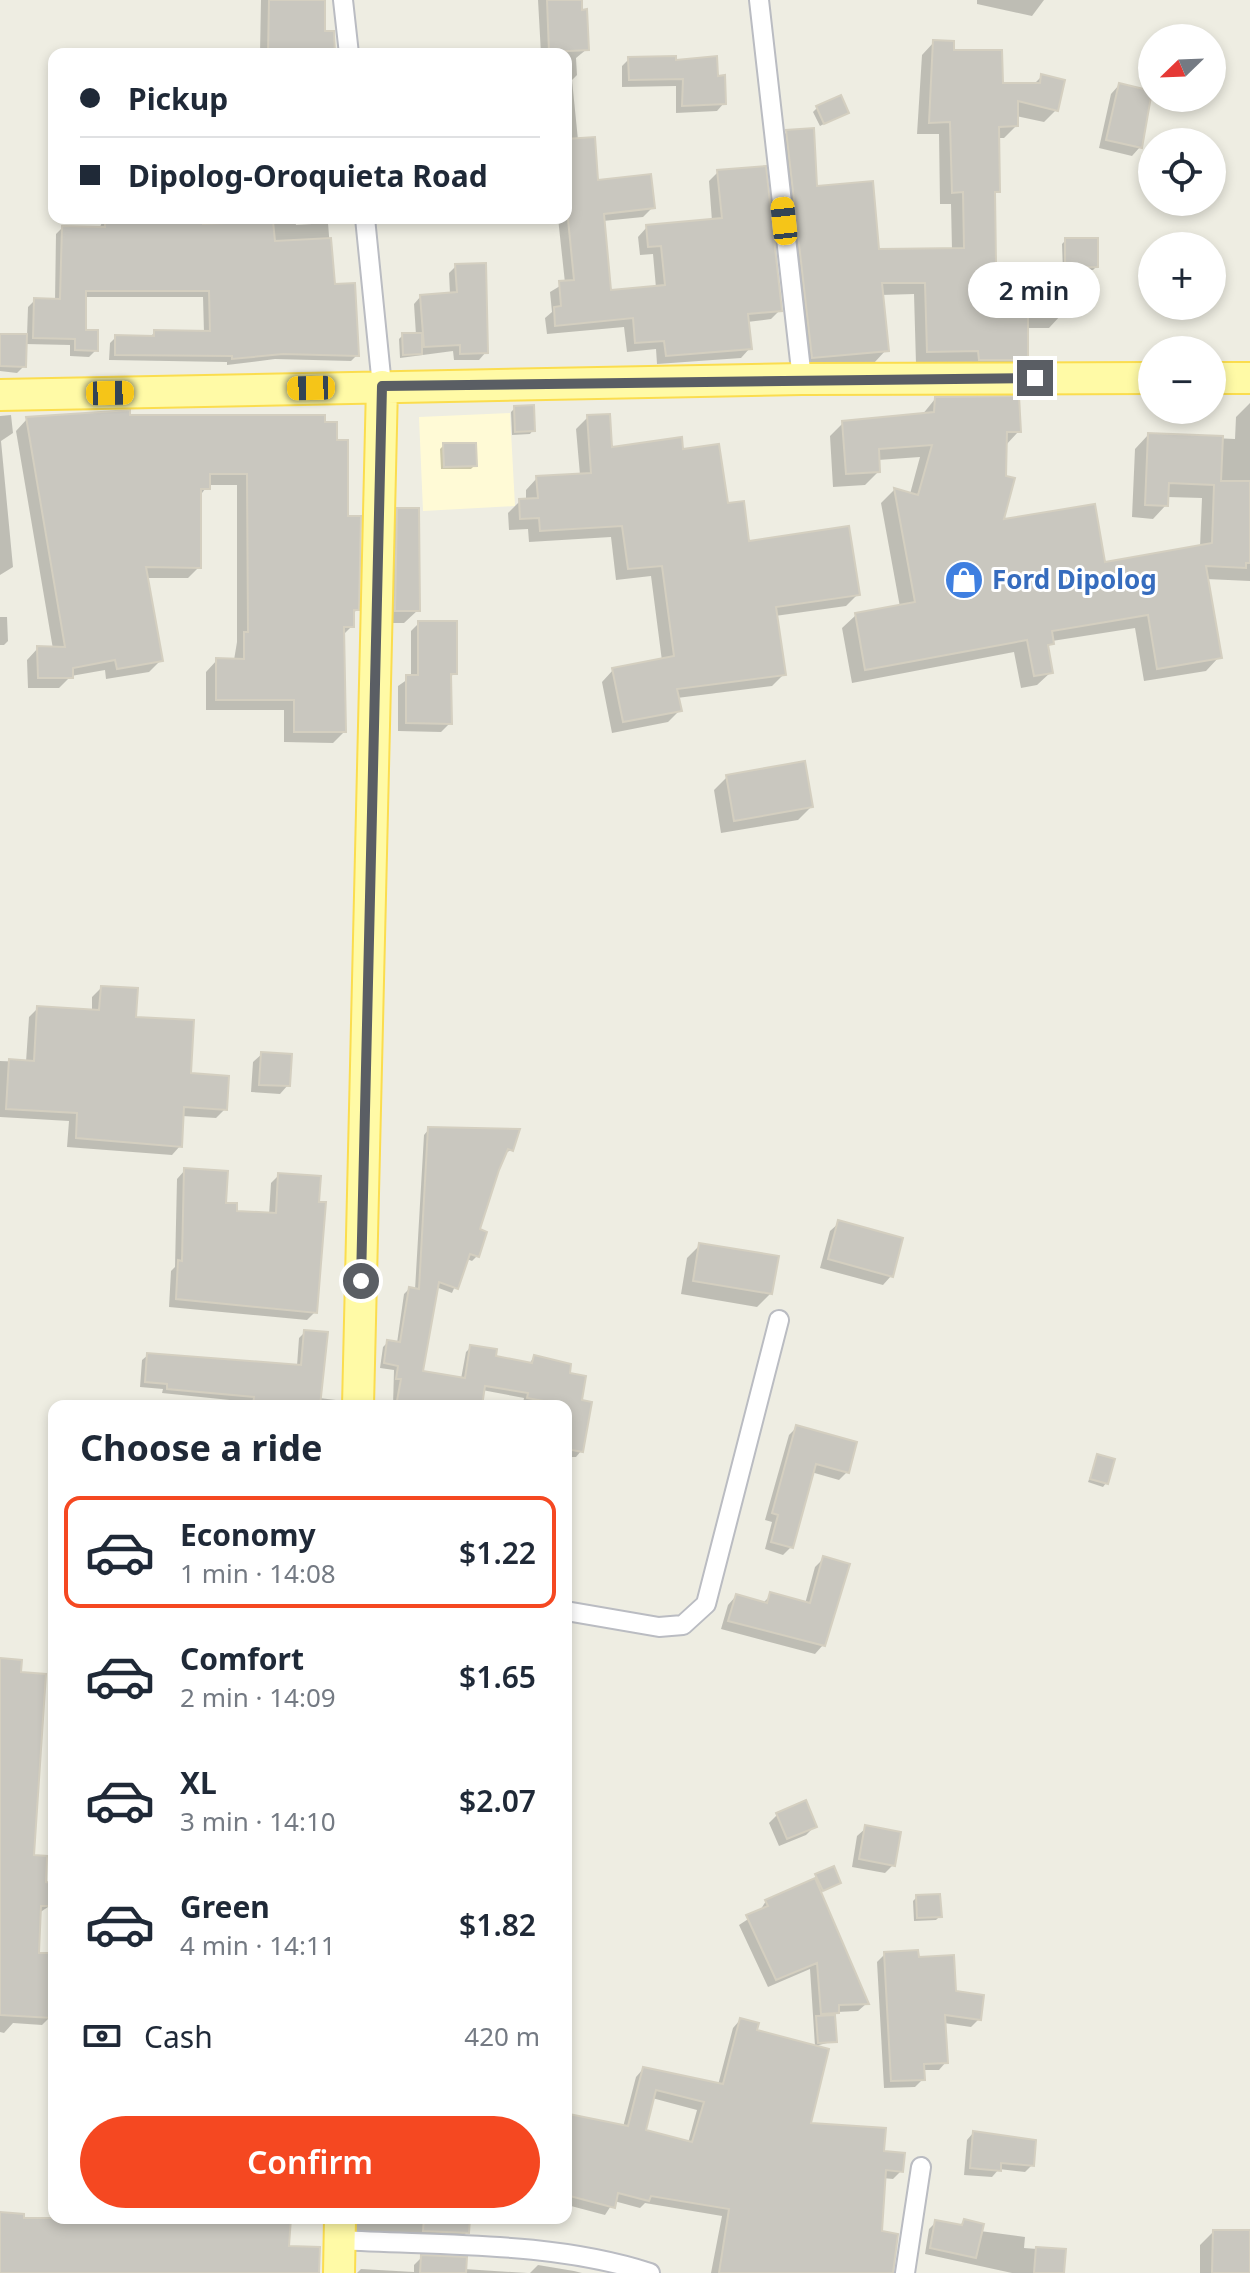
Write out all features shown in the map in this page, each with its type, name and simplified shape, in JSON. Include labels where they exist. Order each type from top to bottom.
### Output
[{"type":"main road","points":[[0,395],[802,379],[1138,378]]},
{"type":"main road","points":[[1226,378],[1250,378]]},
{"type":"main road","points":[[358,1400],[382,386]]},
{"type":"main road","points":[[339,2273],[340,2229]]},
{"type":"street","points":[[343,0],[348,48]]},
{"type":"street","points":[[759,0],[802,379]]},
{"type":"street","points":[[366,224],[382,386]]},
{"type":"street","points":[[572,1612],[659,1627],[683,1625],[706,1604],[779,1320]]},
{"type":"street","points":[[905,2273],[921,2167]]},
{"type":"street","points":[[340,2229],[555,2251],[593,2257],[650,2273]]},
{"type":"shaded area","points":[[510,413],[515,506],[423,511],[419,417]]},
{"type":"building","points":[[269,0],[325,0],[325,31],[334,31],[335,48],[268,48]]},
{"type":"building","points":[[547,0],[582,0],[582,10],[587,9],[589,50],[549,48]]},
{"type":"building","points":[[933,40],[954,41],[954,50],[1002,50],[1003,83],[1040,83],[1041,74],[1065,80],[1058,111],[1018,101],[1018,126],[999,127],[1000,192],[995,192],[996,265],[1018,265],[1018,277],[1062,276],[1063,316],[1028,317],[1028,357],[1021,357],[1021,360],[979,360],[978,351],[927,352],[925,283],[882,283],[889,351],[812,358],[786,130],[814,128],[817,186],[873,181],[879,249],[964,248],[963,192],[952,193],[950,122],[929,123]]},
{"type":"building","points":[[676,56],[676,60],[717,56],[718,76],[725,75],[726,104],[682,106],[683,79],[629,80],[628,57]]},
{"type":"building","points":[[1119,83],[1138,88],[1138,112],[1148,112],[1146,128],[1138,128],[1138,147],[1106,140]]},
{"type":"building","points":[[841,95],[849,113],[824,124],[816,106]]},
{"type":"building","points":[[595,137],[598,180],[651,174],[655,208],[604,214],[611,290],[665,285],[661,246],[648,247],[646,225],[722,218],[717,170],[766,166],[782,311],[748,314],[752,349],[666,356],[664,341],[635,343],[633,318],[555,326],[554,307],[561,306],[559,281],[574,280],[568,224],[572,224],[572,139]]},
{"type":"building","points":[[105,224],[273,224],[275,241],[331,238],[335,284],[355,283],[359,356],[283,354],[232,359],[232,356],[115,355],[115,335],[154,336],[154,330],[210,331],[209,291],[86,291],[86,330],[98,330],[98,351],[75,350],[75,339],[33,338],[34,298],[60,299],[62,226],[105,227]]},
{"type":"building","points":[[1065,238],[1098,238],[1098,267],[1065,268]]},
{"type":"building","points":[[486,263],[488,353],[460,354],[460,345],[424,347],[420,295],[457,292],[455,264]]},
{"type":"building","points":[[402,333],[422,333],[422,354],[403,355]]},
{"type":"building","points":[[0,334],[27,334],[26,367],[0,366]]},
{"type":"building","points":[[1019,396],[1021,432],[1007,432],[1006,476],[1015,478],[1004,519],[1095,504],[1105,562],[1212,543],[1214,485],[1169,483],[1168,506],[1145,505],[1148,433],[1223,436],[1221,481],[1250,481],[1250,563],[1246,563],[1246,568],[1206,566],[1222,658],[1157,669],[1148,615],[1052,631],[1054,644],[1048,645],[1053,673],[1034,676],[1027,640],[865,670],[855,613],[915,602],[894,488],[918,495],[932,445],[879,449],[880,472],[846,474],[842,421],[934,412],[935,397]]},
{"type":"building","points":[[534,405],[535,431],[515,432],[514,406]]},
{"type":"building","points":[[130,410],[130,415],[325,415],[325,422],[337,422],[337,440],[348,440],[348,516],[361,516],[359,610],[354,610],[354,627],[344,627],[346,732],[294,732],[294,700],[216,700],[216,658],[244,659],[244,632],[248,632],[247,474],[210,474],[210,489],[201,489],[201,568],[146,567],[163,661],[117,669],[115,660],[73,668],[73,678],[38,678],[37,646],[65,647],[26,417]]},
{"type":"building","points":[[610,414],[612,447],[682,437],[683,449],[719,444],[728,503],[744,501],[749,541],[849,526],[860,595],[776,607],[786,675],[677,689],[682,711],[623,722],[612,668],[674,656],[662,566],[628,569],[622,526],[540,531],[539,518],[520,519],[519,499],[538,498],[536,476],[591,473],[587,415]]},
{"type":"building","points":[[443,443],[476,443],[477,466],[444,467]]},
{"type":"building","points":[[397,508],[419,508],[420,611],[395,611]]},
{"type":"building","points":[[418,621],[457,621],[457,674],[451,674],[452,724],[406,723],[406,675],[418,675]]},
{"type":"building","points":[[805,761],[813,807],[734,821],[726,775]]},
{"type":"building","points":[[101,986],[138,988],[136,1017],[194,1020],[191,1073],[229,1076],[227,1110],[184,1107],[182,1147],[76,1138],[77,1113],[6,1109],[9,1059],[34,1061],[37,1006],[99,1010]]},
{"type":"building","points":[[261,1052],[292,1054],[290,1086],[259,1085]]},
{"type":"building","points":[[428,1127],[520,1129],[513,1151],[508,1149],[499,1170],[480,1229],[487,1232],[479,1257],[470,1254],[458,1289],[439,1282],[423,1371],[465,1378],[470,1345],[497,1349],[496,1356],[532,1363],[534,1355],[571,1364],[570,1373],[586,1376],[582,1400],[592,1402],[583,1452],[572,1450],[572,1400],[538,1400],[527,1398],[528,1393],[485,1386],[483,1400],[397,1400],[401,1379],[396,1379],[398,1366],[384,1363],[387,1340],[400,1342],[409,1287],[419,1289]]},
{"type":"building","points":[[184,1168],[228,1171],[226,1203],[237,1203],[237,1211],[276,1213],[278,1173],[321,1176],[319,1202],[326,1202],[317,1313],[176,1299],[178,1260],[182,1261]]},
{"type":"building","points":[[838,1220],[903,1238],[893,1277],[828,1259]]},
{"type":"building","points":[[699,1243],[779,1256],[772,1294],[693,1281]]},
{"type":"building","points":[[304,1330],[328,1332],[321,1400],[254,1400],[254,1397],[167,1389],[167,1384],[145,1382],[147,1353],[301,1365]]},
{"type":"building","points":[[796,1425],[857,1442],[849,1473],[816,1464],[793,1548],[771,1542],[778,1515],[772,1513]]},
{"type":"building","points":[[1097,1454],[1115,1459],[1108,1484],[1090,1479]]},
{"type":"building","points":[[823,1556],[850,1564],[825,1646],[728,1621],[736,1594],[767,1603],[770,1592],[810,1603]]},
{"type":"building","points":[[0,1658],[22,1660],[21,1672],[46,1674],[34,1855],[47,1856],[48,1906],[41,1906],[39,1953],[48,1953],[48,2018],[0,2015]]},
{"type":"building","points":[[806,1800],[817,1827],[787,1839],[776,1813]]},
{"type":"building","points":[[865,1825],[901,1832],[895,1866],[859,1859]]},
{"type":"building","points":[[834,1866],[841,1883],[823,1891],[815,1874]]},
{"type":"building","points":[[815,1878],[869,2004],[839,2005],[839,2013],[821,2014],[817,1963],[776,1980],[746,1915],[768,1906],[765,1900]]},
{"type":"building","points":[[940,1894],[942,1917],[917,1918],[916,1895]]},
{"type":"building","points":[[918,1950],[919,1957],[954,1955],[956,1991],[984,1995],[981,2020],[945,2015],[948,2063],[924,2064],[925,2080],[891,2081],[884,1952]]},
{"type":"building","points":[[835,2015],[837,2042],[818,2043],[816,2016]]},
{"type":"building","points":[[740,2018],[759,2023],[757,2030],[829,2049],[811,2123],[886,2128],[884,2151],[905,2153],[903,2172],[886,2170],[882,2231],[898,2234],[893,2273],[719,2273],[729,2209],[651,2196],[649,2201],[618,2193],[615,2208],[572,2197],[572,2115],[628,2126],[643,2067],[723,2084]],"holes":[[[656,2090],[704,2102],[692,2142],[646,2130]]]},
{"type":"building","points":[[973,2131],[1036,2140],[1034,2166],[1001,2163],[1001,2171],[970,2168]]},
{"type":"building","points":[[0,2212],[24,2214],[24,2218],[48,2218],[48,2224],[291,2224],[289,2246],[320,2247],[319,2273],[0,2273]]},
{"type":"building","points":[[964,2219],[984,2224],[976,2258],[930,2248],[935,2220],[962,2225]]},
{"type":"building","points":[[424,2224],[470,2224],[469,2233],[423,2231]]},
{"type":"building","points":[[1213,2230],[1250,2230],[1250,2273],[1212,2273]]},
{"type":"building","points":[[1036,2247],[1066,2249],[1064,2273],[1034,2273]]},
{"type":"building","points":[[421,2255],[467,2257],[466,2273],[420,2273]]},
{"type":"place","name":"Ford Dipolog","points":[[964,580]]},
{"type":"route","points":[[361,1281],[382,386],[1035,378]]}]
